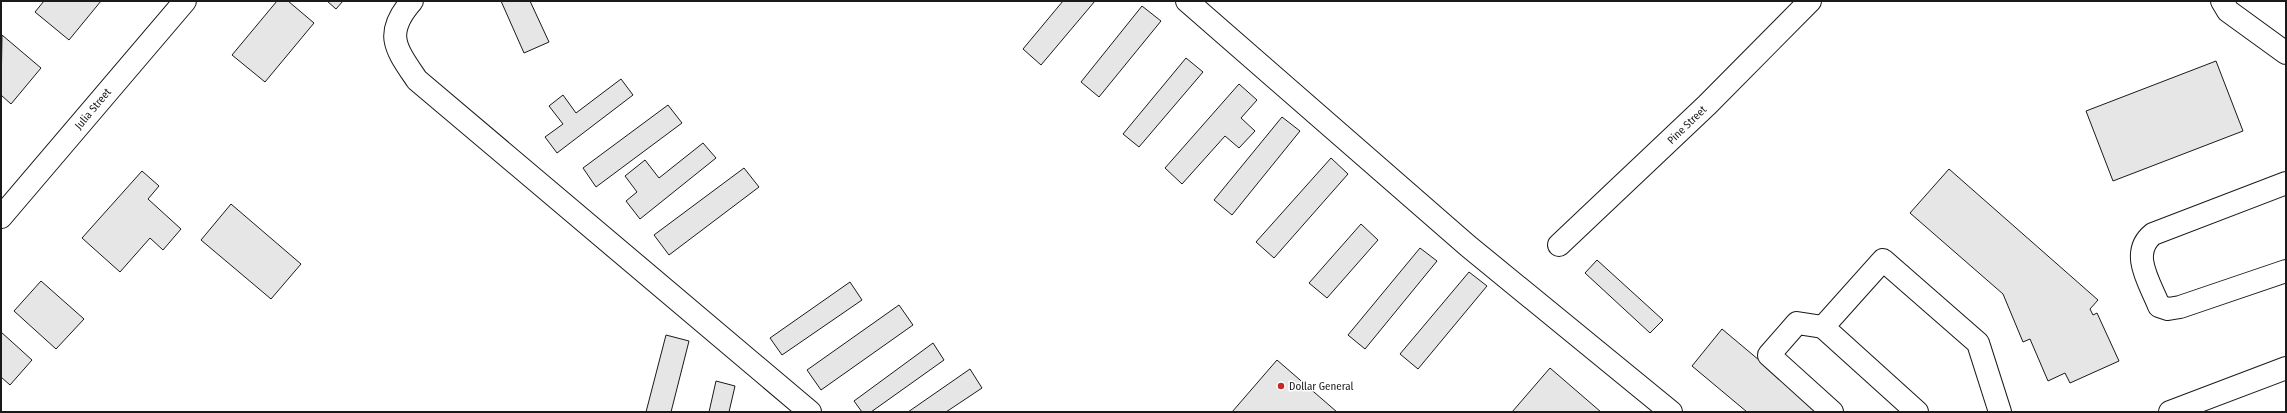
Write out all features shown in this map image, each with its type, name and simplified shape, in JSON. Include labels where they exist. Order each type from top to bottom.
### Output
[{"type":"street","name":"Julia Street","points":[[1,216],[185,1]]},
{"type":"street","points":[[412,1],[403,11],[394,32],[398,52],[417,80],[810,412]]},
{"type":"street","points":[[1187,1],[1468,246],[1671,412]]},
{"type":"street","name":"Pine Street","points":[[1559,244],[1707,105],[1810,1]]},
{"type":"street","points":[[2222,1],[2228,11],[2286,53]]},
{"type":"street","points":[[2286,183],[2153,234],[2146,239],[2141,252],[2140,260],[2159,306],[2168,309],[2180,307],[2286,271]]},
{"type":"street","points":[[1823,327],[1883,260],[1978,343],[2000,412]]},
{"type":"street","points":[[1832,412],[1769,355],[1798,323],[1823,327],[1917,412]]},
{"type":"street","points":[[2170,412],[2286,368]]},
{"type":"building","points":[[44,1],[101,1],[69,40],[35,12]]},
{"type":"building","points":[[277,1],[288,1],[314,23],[265,82],[232,55]]},
{"type":"building","points":[[327,1],[343,1],[336,9]]},
{"type":"building","points":[[501,1],[530,1],[549,42],[524,53]]},
{"type":"building","points":[[1063,1],[1095,1],[1041,65],[1023,49]]},
{"type":"building","points":[[1142,6],[1161,21],[1099,97],[1081,82]]},
{"type":"building","points":[[2,35],[41,68],[11,104],[1,95]]},
{"type":"building","points":[[1186,58],[1203,72],[1139,147],[1123,134]]},
{"type":"building","points":[[2216,61],[2243,131],[2113,181],[2086,111]]},
{"type":"building","points":[[621,79],[633,95],[557,153],[545,137],[563,124],[549,106],[563,95],[576,113]]},
{"type":"building","points":[[1239,84],[1257,100],[1241,118],[1255,131],[1239,148],[1225,136],[1182,184],[1165,168]]},
{"type":"building","points":[[668,105],[682,123],[596,187],[583,168]]},
{"type":"building","points":[[1282,117],[1300,131],[1232,215],[1214,200]]},
{"type":"building","points":[[703,143],[716,158],[640,219],[626,201],[637,192],[625,176],[645,160],[659,178]]},
{"type":"building","points":[[1331,158],[1348,174],[1274,258],[1256,242]]},
{"type":"building","points":[[744,168],[759,187],[669,255],[654,235]]},
{"type":"building","points":[[1949,169],[2098,300],[2090,309],[2093,315],[2097,313],[2119,361],[2070,383],[2065,373],[2048,381],[2030,339],[2023,342],[2003,294],[1910,213]]},
{"type":"building","points":[[142,171],[159,186],[148,199],[181,229],[163,250],[150,238],[120,272],[82,238]]},
{"type":"building","points":[[231,204],[301,264],[271,299],[201,240]]},
{"type":"building","points":[[1361,224],[1378,240],[1327,298],[1309,283]]},
{"type":"building","points":[[1420,248],[1437,261],[1365,349],[1348,335]]},
{"type":"building","points":[[1597,260],[1663,320],[1650,333],[1585,273]]},
{"type":"building","points":[[1469,272],[1487,286],[1418,369],[1400,354]]},
{"type":"building","points":[[41,281],[84,319],[56,349],[14,311]]},
{"type":"building","points":[[850,282],[862,300],[782,355],[770,338]]},
{"type":"building","points":[[899,305],[913,325],[821,390],[807,370]]},
{"type":"building","points":[[1722,329],[1821,412],[1747,412],[1692,366]]},
{"type":"building","points":[[1,332],[32,360],[10,385],[1,377]]},
{"type":"building","points":[[666,335],[689,341],[671,412],[646,412]]},
{"type":"building","points":[[933,343],[944,360],[871,412],[862,412],[854,401]]},
{"type":"building","name":"Dollar General","points":[[1277,360],[1337,412],[1232,412]]},
{"type":"building","points":[[1550,368],[1601,412],[1512,412]]},
{"type":"building","points":[[970,369],[982,388],[946,412],[908,412]]},
{"type":"building","points":[[716,381],[735,386],[729,412],[709,412]]},
{"type":"place","name":"Dollar General","points":[[1281,386]]}]
